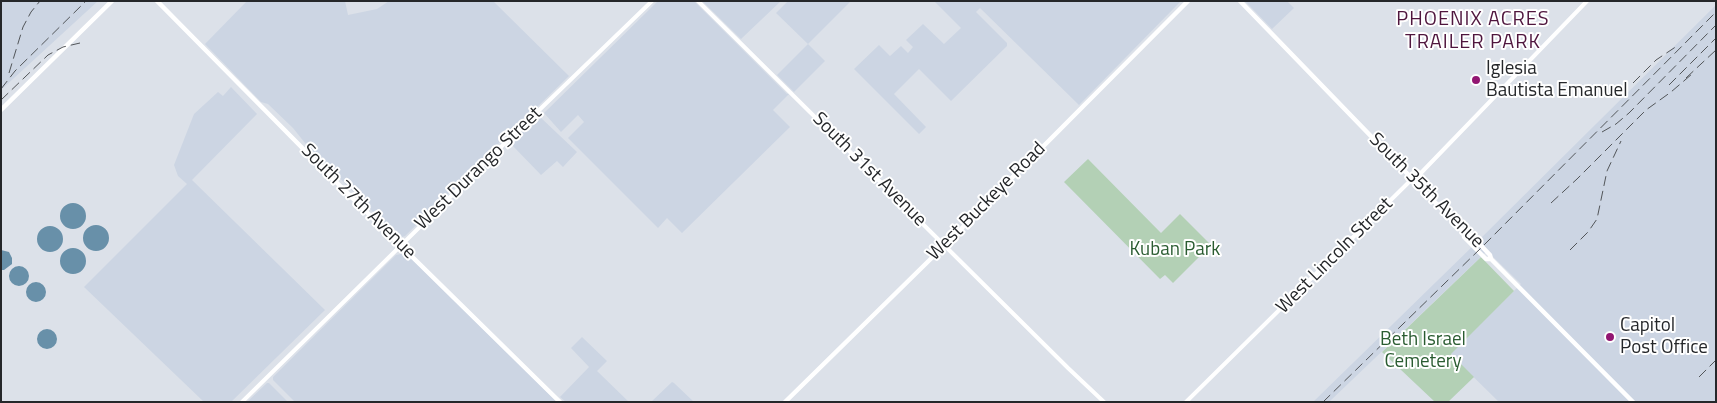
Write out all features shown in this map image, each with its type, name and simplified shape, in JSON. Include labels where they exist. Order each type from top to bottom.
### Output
[{"type":"main road","points":[[1,110],[112,1]]},
{"type":"main road","name":"South 27th Avenue","points":[[157,1],[560,402]]},
{"type":"main road","name":"West Buckeye Road","points":[[785,402],[1188,1]]},
{"type":"main road","name":"South 35th Avenue","points":[[1240,1],[1413,180],[1464,232],[1469,233],[1490,255],[1491,259],[1633,402]]},
{"type":"street","name":"West Durango Street","points":[[242,402],[652,1]]},
{"type":"street","name":"South 31st Avenue","points":[[698,1],[1104,402]]},
{"type":"street","name":"West Lincoln Street","points":[[1186,402],[1419,176],[1586,1]]},
{"type":"shaded area","points":[[1,1],[98,1],[1,90]]},
{"type":"shaded area","points":[[247,1],[345,1],[348,15],[377,9],[389,1],[493,1],[569,76],[402,237],[386,225],[305,143],[293,128],[268,104],[261,102],[205,44]]},
{"type":"shaded area","points":[[658,1],[694,1],[787,94],[790,93],[773,110],[790,127],[682,233],[667,218],[658,228],[568,138],[584,122],[578,115],[561,132],[544,113]]},
{"type":"shaded area","points":[[702,1],[781,1],[741,39]]},
{"type":"shaded area","points":[[788,1],[851,1],[808,44],[776,13]]},
{"type":"shaded area","points":[[934,1],[1181,1],[1079,105],[980,8],[976,12],[1007,43],[1007,46],[951,101],[919,69],[894,94],[926,127],[919,134],[854,69],[879,45],[890,56],[901,46],[908,53],[913,47],[906,40],[923,24],[944,44],[961,28]]},
{"type":"shaded area","points":[[1245,1],[1287,1],[1294,8],[1272,29]]},
{"type":"shaded area","points":[[1716,5],[1716,402],[1499,402],[1450,354],[1521,284],[1487,251],[1329,402],[1313,402],[1478,241]]},
{"type":"shaded area","points":[[808,44],[825,61],[794,92],[777,75]]},
{"type":"shaded area","points":[[231,87],[257,114],[192,180],[325,310],[231,402],[204,402],[84,287],[187,184],[178,176],[174,165],[194,114],[218,92],[223,96]]},
{"type":"shaded area","points":[[539,116],[577,152],[563,167],[557,161],[541,175],[511,144]]},
{"type":"shaded area","points":[[401,254],[412,259],[557,402],[295,402],[273,380],[273,377],[396,255]]},
{"type":"shaded area","points":[[582,337],[607,361],[597,371],[629,402],[566,402],[560,397],[589,367],[571,348]]},
{"type":"shaded area","points":[[672,382],[674,383],[694,402],[651,402]]},
{"type":"shaded area","points":[[269,383],[288,402],[247,402]]},
{"type":"green space","name":"Kuban Park","points":[[1088,159],[1161,233],[1180,214],[1211,245],[1173,283],[1165,275],[1160,279],[1064,182]]},
{"type":"green space","name":"Beth Israel Cemetery","points":[[1481,257],[1514,291],[1451,354],[1474,377],[1448,402],[1435,402],[1382,352]]},
{"type":"water","points":[[73,203],[82,207],[86,216],[82,225],[73,229],[64,225],[60,216],[64,207]]},
{"type":"water","points":[[96,225],[105,229],[109,238],[105,247],[96,251],[87,247],[83,238],[87,229]]},
{"type":"water","points":[[50,226],[59,230],[63,239],[59,248],[50,252],[41,248],[37,239],[41,230]]},
{"type":"water","points":[[73,248],[82,252],[86,261],[82,270],[73,274],[64,270],[60,261],[64,252]]},
{"type":"water","points":[[1,250],[9,252],[12,258],[12,264],[4,270],[1,270]]},
{"type":"water","points":[[19,266],[26,269],[29,276],[26,283],[19,286],[12,283],[9,276],[12,269]]},
{"type":"water","points":[[32,282],[40,282],[46,288],[46,296],[40,302],[32,302],[26,296],[26,288]]},
{"type":"water","points":[[43,329],[51,329],[57,335],[57,343],[51,349],[43,349],[37,343],[37,335]]},
{"type":"waterway","points":[[1193,242],[1196,245]]},
{"type":"railway","points":[[9,73],[23,27],[31,12],[40,1]]},
{"type":"railway","points":[[1,89],[15,71],[85,2]]},
{"type":"railway","points":[[1323,402],[1482,247],[1716,12]]},
{"type":"railway","points":[[1602,132],[1616,124],[1629,113],[1716,25]]},
{"type":"railway","points":[[1669,85],[1716,38]]},
{"type":"railway","points":[[1,100],[48,55],[63,47],[80,43]]},
{"type":"railway","points":[[1633,83],[1656,60],[1677,46]]},
{"type":"railway","points":[[1686,78],[1716,50]]},
{"type":"railway","points":[[1551,203],[1646,110],[1692,74]]},
{"type":"railway","points":[[1570,250],[1588,232],[1597,219],[1607,171],[1621,141]]},
{"type":"railway","points":[[1699,377],[1716,360]]},
{"type":"place","name":"Iglesia Bautista Emanuel","points":[[1476,80]]},
{"type":"place","name":"Capitol Post Office","points":[[1610,337]]},
{"type":"district","name":"PHOENIX ACRES TRAILER PARK","points":[[1473,32]]}]
